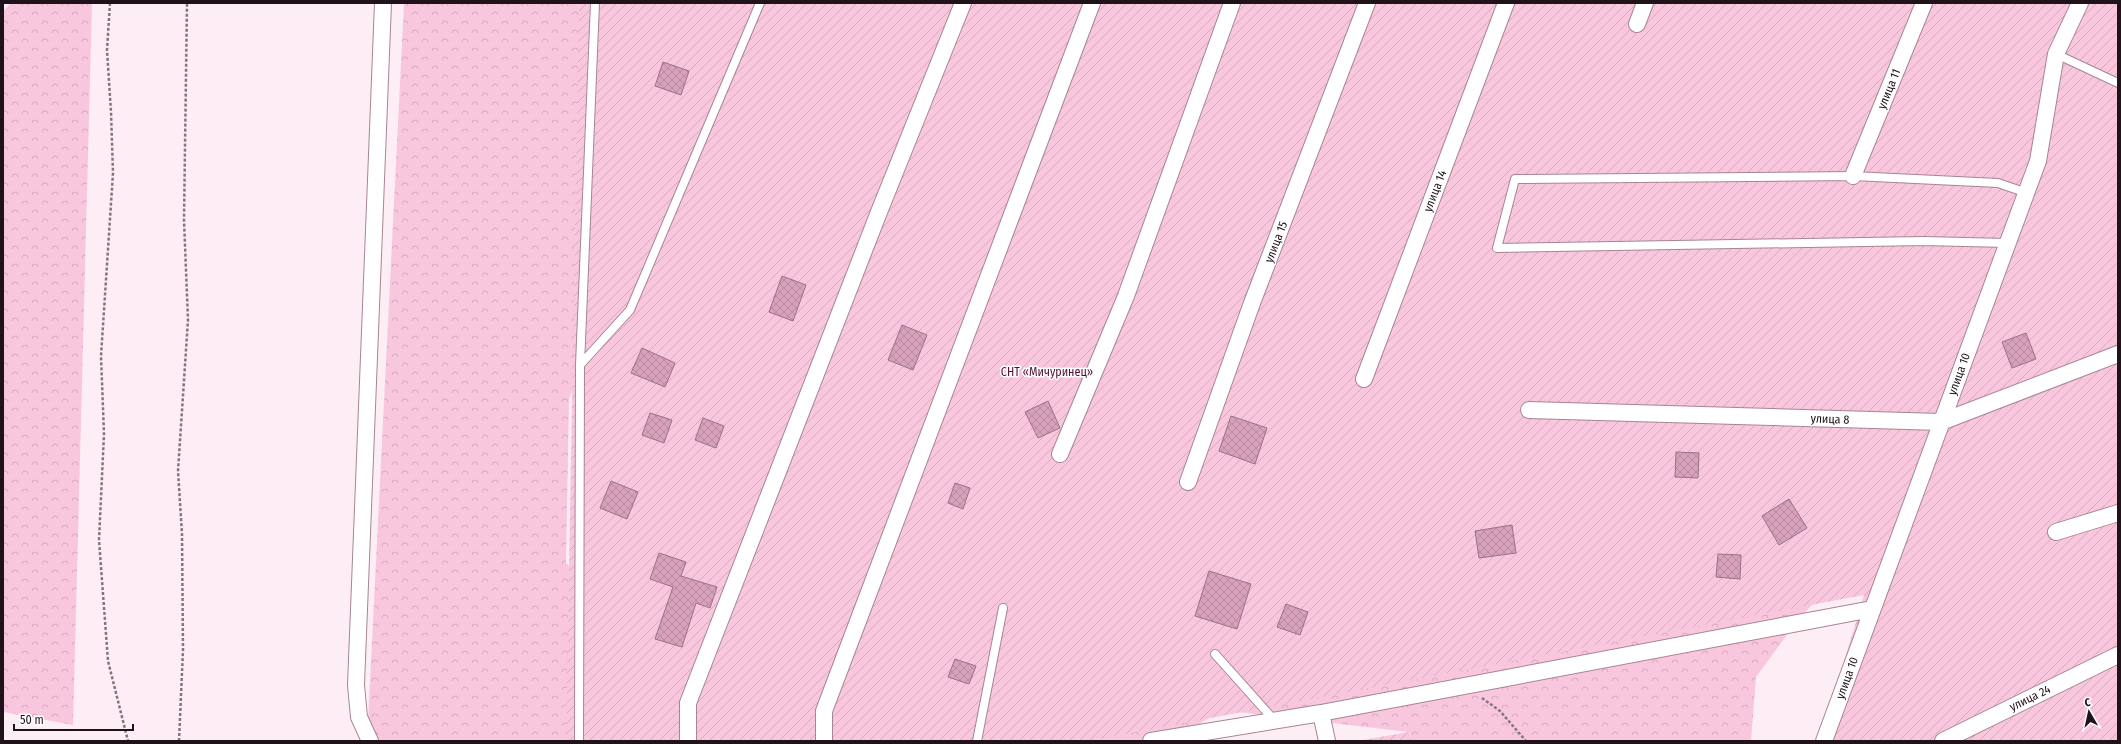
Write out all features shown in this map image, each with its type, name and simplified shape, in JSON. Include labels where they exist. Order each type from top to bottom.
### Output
[{"type":"street","points":[[370,741],[359,717],[356,685],[383,3]]},
{"type":"street","points":[[688,741],[688,703],[879,212],[964,3]]},
{"type":"street","points":[[824,741],[824,711],[1092,3]]},
{"type":"street","points":[[1060,454],[1126,296],[1232,3]]},
{"type":"street","name":"улица 15","points":[[1188,482],[1252,303],[1367,3]]},
{"type":"street","name":"улица 14","points":[[1364,379],[1506,3]]},
{"type":"street","points":[[1637,24],[1646,3]]},
{"type":"street","name":"улица 11","points":[[1853,176],[1924,3]]},
{"type":"street","name":"улица 10","points":[[1824,741],[2027,193],[2038,161],[2056,54],[2080,3]]},
{"type":"street","name":"улица 8","points":[[1529,410],[1941,422],[2118,354]]},
{"type":"street","points":[[2056,532],[2118,513]]},
{"type":"street","points":[[1151,741],[1190,738],[1274,720],[1321,713],[1872,610]]},
{"type":"street","name":"улица 24","points":[[1943,741],[2118,655]]},
{"type":"street","points":[[1321,713],[1327,741]]},
{"type":"lane","points":[[579,741],[580,365],[595,3]]},
{"type":"lane","points":[[580,365],[630,310],[760,3]]},
{"type":"lane","points":[[2056,54],[2118,83]]},
{"type":"lane","points":[[2008,243],[1923,241],[1497,248],[1515,179],[1853,176],[1998,183],[2027,193]]},
{"type":"lane","points":[[976,741],[1003,608]]},
{"type":"lane","points":[[1215,654],[1274,720]]},
{"type":"path","points":[[110,3],[107,50],[112,112],[113,173],[101,356],[104,434],[99,540],[108,661],[128,741]]},
{"type":"path","points":[[179,741],[183,650],[182,534],[178,471],[188,320],[184,220],[187,3]]},
{"type":"path","points":[[1465,686],[1500,711],[1526,741]]},
{"type":"green space","points":[[11,3],[92,3],[73,725],[3,712],[3,11]]},
{"type":"green space","points":[[404,3],[871,3],[665,209],[569,398],[566,563],[690,681],[1895,511],[1794,625],[1756,677],[1751,741],[1412,741],[1409,732],[1221,710],[1174,741],[367,741]]},
{"type":"green space","name":"СНТ «Мичуринец»","points":[[579,3],[2118,3],[2118,741],[1820,741],[1864,595],[1088,741],[566,741]]},
{"type":"green space","points":[[1409,732],[1412,741],[1357,741]]},
{"type":"building","points":[[663,62],[689,71],[681,95],[655,86]]},
{"type":"building","points":[[782,276],[806,285],[793,321],[769,312]]},
{"type":"building","points":[[902,325],[927,335],[913,370],[888,360]]},
{"type":"building","points":[[2026,333],[2036,359],[2012,368],[2002,342]]},
{"type":"building","points":[[642,348],[675,363],[665,387],[631,373]]},
{"type":"building","points":[[1048,401],[1060,428],[1038,438],[1025,412]]},
{"type":"building","points":[[650,413],[672,420],[664,443],[642,435]]},
{"type":"building","points":[[1231,416],[1267,428],[1255,464],[1219,451]]},
{"type":"building","points":[[703,418],[724,426],[716,448],[695,440]]},
{"type":"building","points":[[1676,452],[1699,453],[1698,478],[1675,477]]},
{"type":"building","points":[[611,481],[638,492],[627,519],[600,508]]},
{"type":"building","points":[[955,483],[970,488],[963,509],[948,503]]},
{"type":"building","points":[[1789,499],[1807,528],[1779,545],[1762,516]]},
{"type":"building","points":[[1512,525],[1516,553],[1479,558],[1475,531]]},
{"type":"building","points":[[659,553],[686,562],[681,576],[717,587],[710,608],[696,603],[682,647],[655,639],[673,587],[650,579]]},
{"type":"building","points":[[1718,554],[1741,555],[1740,579],[1716,577]]},
{"type":"building","points":[[1209,571],[1251,584],[1237,629],[1195,616]]},
{"type":"building","points":[[1286,604],[1308,612],[1300,635],[1277,627]]},
{"type":"building","points":[[955,659],[976,666],[969,684],[948,677]]}]
